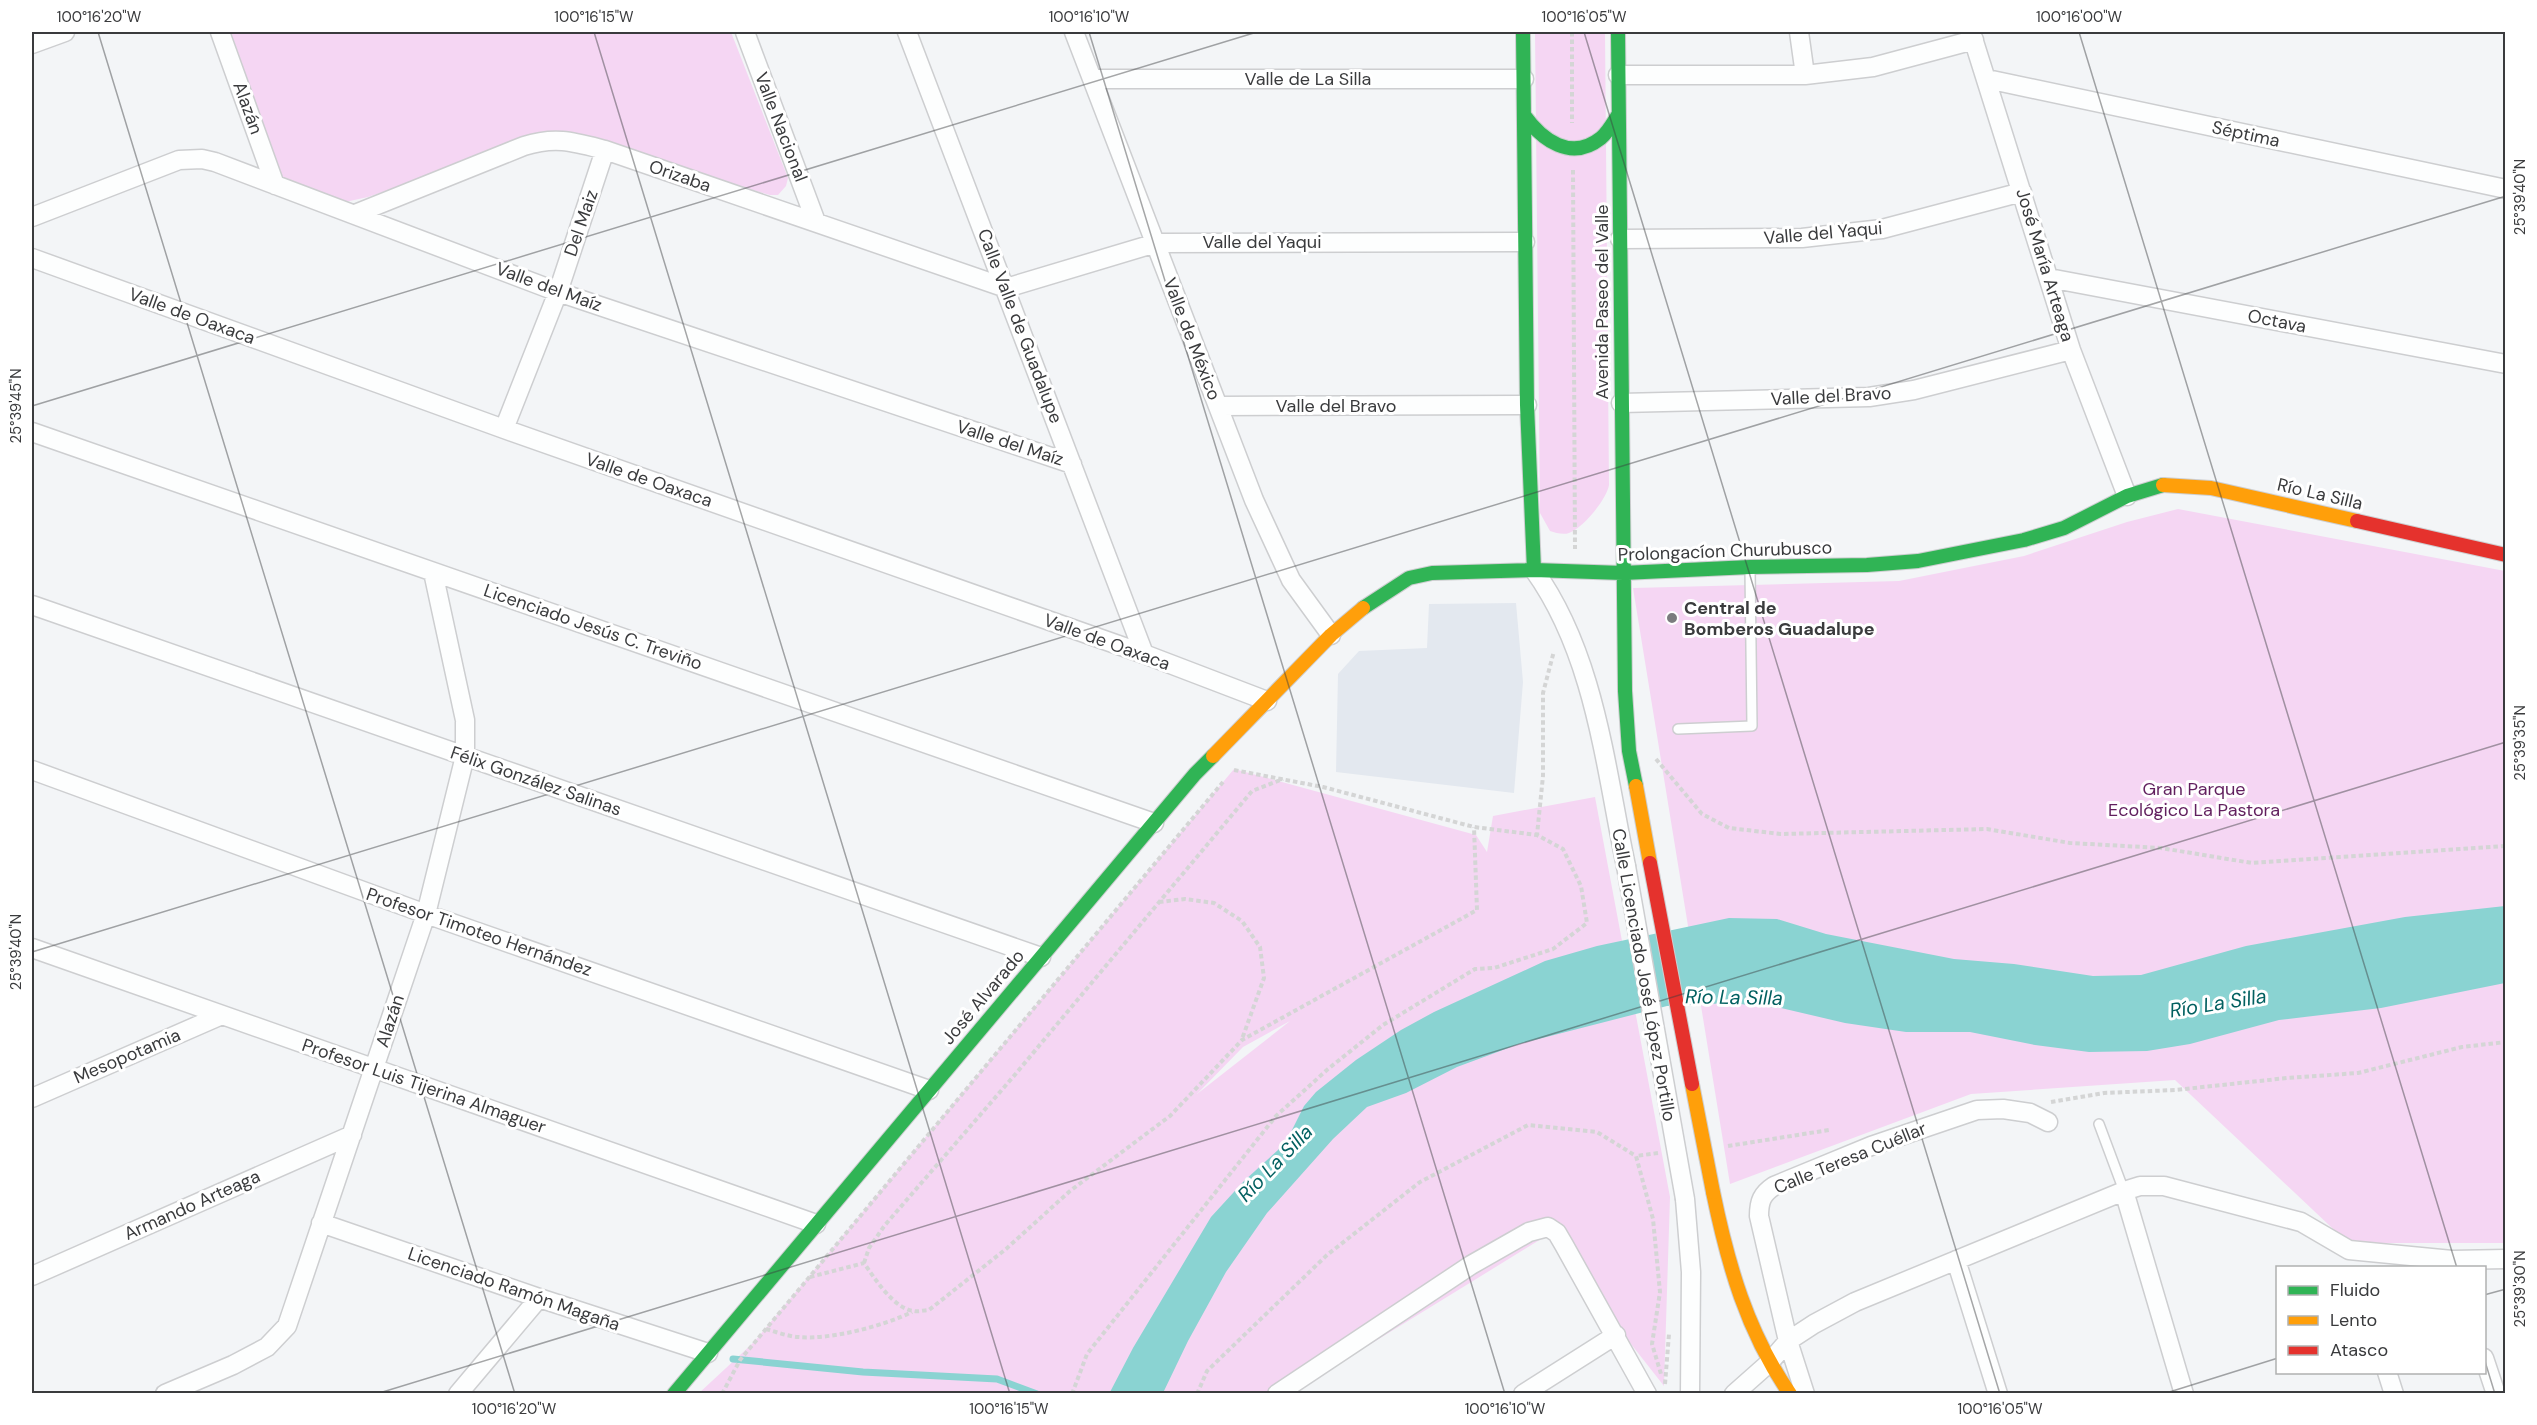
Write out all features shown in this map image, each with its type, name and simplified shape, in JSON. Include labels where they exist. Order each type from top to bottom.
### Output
[{"type":"street","points":[[33,39],[65,32]]},
{"type":"street","name":"Alazán","points":[[220,32],[275,185]]},
{"type":"street","name":"Valle Nacional","points":[[745,32],[816,222]]},
{"type":"street","name":"Calle Valle de Guadalupe","points":[[906,32],[1006,288],[1144,654]]},
{"type":"street","name":"Valle de México","points":[[1074,32],[1254,500],[1291,580],[1331,635]]},
{"type":"street","points":[[1523,32],[1527,405],[1534,570]]},
{"type":"street","name":"Avenida Paseo del Valle","points":[[1618,32],[1623,573]]},
{"type":"street","points":[[1799,32],[1805,75]]},
{"type":"street","points":[[1618,75],[1805,75],[1873,67],[1973,36]]},
{"type":"street","name":"José María Arteaga","points":[[1973,36],[2071,350],[2127,496]]},
{"type":"street","name":"Valle de La Silla","points":[[1092,79],[1524,79]]},
{"type":"street","name":"Séptima","points":[[1987,79],[2505,189]]},
{"type":"street","points":[[1524,116],[1541,136],[1550,142],[1573,147],[1594,142],[1603,136],[1618,115]]},
{"type":"street","name":"Orizaba","points":[[355,214],[543,141],[559,140],[605,150],[1006,288]]},
{"type":"street","name":"Del Maiz","points":[[504,429],[558,292],[605,150]]},
{"type":"street","name":"Valle del Maíz","points":[[32,217],[179,160],[202,159],[215,162],[558,292],[1072,464]]},
{"type":"street","name":"Valle del Yaqui","points":[[1620,239],[1802,238],[1882,229],[2022,192]]},
{"type":"street","name":"Valle del Yaqui","points":[[1006,288],[1155,243],[1525,242]]},
{"type":"street","name":"Valle de Oaxaca","points":[[32,258],[504,429],[1144,654],[1267,701]]},
{"type":"street","name":"Octava","points":[[2049,278],[2505,364]]},
{"type":"street","name":"Valle del Bravo","points":[[1621,403],[1869,397],[1914,390],[2071,350]]},
{"type":"street","name":"Valle del Bravo","points":[[1218,406],[1527,405]]},
{"type":"street","name":"Licenciado Jesús C. Treviño","points":[[32,432],[1154,823]]},
{"type":"street","name":"Río La Silla","points":[[2127,496],[2155,486],[2190,485],[2505,555]]},
{"type":"street","name":"Prolongacíon Churubusco","points":[[1331,635],[1374,599],[1408,578],[1432,573],[1534,570],[1623,573],[1750,567],[1867,565],[1918,561],[2024,540],[2064,528],[2127,496]]},
{"type":"street","name":"Calle Licenciado José López Portillo","points":[[1534,570],[1558,608],[1588,691],[1604,748],[1685,1199],[1691,1272],[1690,1394]]},
{"type":"street","name":"Alazán","points":[[165,1394],[233,1365],[267,1347],[287,1326],[426,914],[465,756],[465,720],[433,572]]},
{"type":"street","name":"Calle Licenciado José López Portillo","points":[[1623,573],[1627,731],[1713,1192],[1745,1316],[1769,1363],[1790,1394]]},
{"type":"street","name":"Félix González Salinas","points":[[32,604],[1041,957]]},
{"type":"street","name":"José Alvarado","points":[[674,1394],[1195,774],[1331,635]]},
{"type":"street","name":"Profesor Timoteo Hernández","points":[[32,770],[426,914],[929,1090]]},
{"type":"street","name":"Profesor Luis Tijerina Almaguer","points":[[32,948],[816,1224]]},
{"type":"street","name":"Mesopotamia","points":[[32,1098],[222,1015]]},
{"type":"street","name":"Calle Teresa Cuéllar","points":[[1788,1341],[1759,1216],[1761,1198],[1767,1190],[1870,1146],[1977,1110],[2003,1109],[2030,1113],[2048,1122]]},
{"type":"street","name":"Armando Arteaga","points":[[32,1276],[352,1135]]},
{"type":"street","points":[[1734,1394],[1769,1363],[1788,1341],[1855,1302],[2140,1186],[2164,1186],[2301,1222],[2352,1259],[2453,1264],[2505,1259]]},
{"type":"street","points":[[2124,1191],[2184,1394]]},
{"type":"street","name":"Licenciado Ramón Magaña","points":[[321,1222],[539,1298],[708,1353]]},
{"type":"street","points":[[1276,1394],[1471,1264],[1529,1232],[1548,1227],[1557,1233],[1647,1394]]},
{"type":"street","points":[[1956,1260],[1998,1394]]},
{"type":"street","points":[[458,1394],[539,1298]]},
{"type":"street","points":[[1523,1394],[1616,1335]]},
{"type":"street","points":[[1788,1341],[1806,1394]]},
{"type":"street","points":[[2486,1364],[2496,1394]]},
{"type":"street","points":[[2388,1374],[2394,1394]]},
{"type":"lane","points":[[1678,729],[1752,726],[1750,567]]},
{"type":"lane","points":[[2099,1124],[2124,1191]]},
{"type":"path","points":[[1572,32],[1575,571]]},
{"type":"path","points":[[1538,836],[1543,776],[1543,693],[1555,647]]},
{"type":"path","points":[[1650,752],[1702,814],[1729,828],[1781,834],[1987,828],[2070,843],[2162,848],[2252,862],[2505,846]]},
{"type":"path","points":[[722,1394],[740,1360],[765,1329],[1234,769],[1323,787],[1474,827],[1538,836],[1563,849],[1581,886],[1587,923],[1553,950],[1494,968],[1475,969],[1383,1025],[1328,1069],[1276,1116],[1087,1354],[1072,1394]]},
{"type":"path","points":[[864,1263],[869,1248],[885,1225],[1013,1077],[1252,791],[1283,779]]},
{"type":"path","points":[[765,1329],[798,1337],[834,1334],[894,1321],[913,1311],[929,1310],[1006,1249],[1070,1191],[1170,1116],[1242,1040],[1477,910],[1474,827]]},
{"type":"path","points":[[1159,902],[1185,899],[1214,903],[1242,921],[1260,947],[1264,978],[1242,1040]]},
{"type":"path","points":[[2048,1102],[2104,1094],[2175,1090],[2358,1073],[2462,1047],[2505,1042]]},
{"type":"path","points":[[1197,1394],[1207,1371],[1327,1255],[1420,1182],[1528,1125],[1597,1132],[1636,1156]]},
{"type":"path","points":[[808,1278],[864,1263]]},
{"type":"path","points":[[864,1263],[880,1287],[903,1306],[913,1311]]},
{"type":"shaded area","points":[[1516,603],[1523,682],[1514,793],[1336,772],[1338,674],[1359,651],[1427,648],[1429,604]]},
{"type":"green space","points":[[231,32],[731,32],[788,178],[786,186],[778,195],[770,195],[556,132],[368,197],[336,204],[282,181]]},
{"type":"green space","points":[[1535,32],[1605,32],[1609,485],[1604,498],[1587,519],[1575,530],[1564,534],[1550,531],[1540,513]]},
{"type":"green space","name":"Gran Parque Ecológico La Pastora","points":[[2178,509],[2505,571],[2505,1243],[2348,1243],[2175,1080],[1971,1094],[1730,1184],[1633,588],[1899,581],[2024,556],[2127,522]]},
{"type":"green space","points":[[1234,769],[1476,835],[1487,852],[1493,816],[1595,797],[1670,1197],[1664,1386],[1546,1236],[1291,1393],[698,1394],[754,1342]],"holes":[[[1290,1021],[1197,1094],[1243,1047]]]},
{"type":"water","points":[[2505,906],[2505,983],[2381,1008],[2279,1020],[2190,1044],[2147,1051],[2089,1052],[2035,1045],[1970,1032],[1906,1032],[1845,1023],[1781,1008],[1730,1003],[1667,1006],[1519,1044],[1457,1067],[1406,1093],[1367,1107],[1333,1139],[1267,1213],[1226,1272],[1188,1341],[1163,1393],[1109,1394],[1133,1348],[1211,1217],[1244,1181],[1278,1150],[1289,1136],[1304,1106],[1316,1092],[1356,1060],[1401,1030],[1434,1012],[1545,961],[1597,946],[1729,918],[1777,919],[1826,934],[1954,959],[2014,964],[2093,976],[2141,975],[2246,946],[2405,917]]},
{"type":"waterway","points":[[733,1359],[863,1372],[997,1379],[1037,1394]]},
{"type":"traffic: fast","points":[[1523,32],[1527,405],[1534,570]]},
{"type":"traffic: fast","points":[[1618,32],[1625,691],[1629,751],[1636,786]]},
{"type":"traffic: fast","points":[[1524,115],[1548,140],[1568,148],[1590,145],[1601,138],[1618,115]]},
{"type":"traffic: fast","points":[[1363,608],[1409,578],[1432,573],[1534,570],[1623,573],[1750,567],[1867,565],[1918,561],[2024,540],[2064,528],[2127,496],[2163,485]]},
{"type":"traffic: fast","points":[[674,1394],[1195,774],[1213,756]]},
{"type":"traffic: slow","points":[[2163,485],[2211,488],[2357,521]]},
{"type":"traffic: slow","points":[[1213,756],[1331,635],[1363,608]]},
{"type":"traffic: slow","points":[[1636,786],[1650,863]]},
{"type":"traffic: slow","points":[[1692,1084],[1713,1192]]},
{"type":"traffic: slow","points":[[1713,1192],[1725,1246],[1741,1297],[1762,1347],[1790,1394]]},
{"type":"traffic: jam","points":[[2357,521],[2506,555]]},
{"type":"traffic: jam","points":[[1650,863],[1692,1084]]},
{"type":"place","name":"Central de Bomberos Guadalupe","points":[[1672,618]]}]
